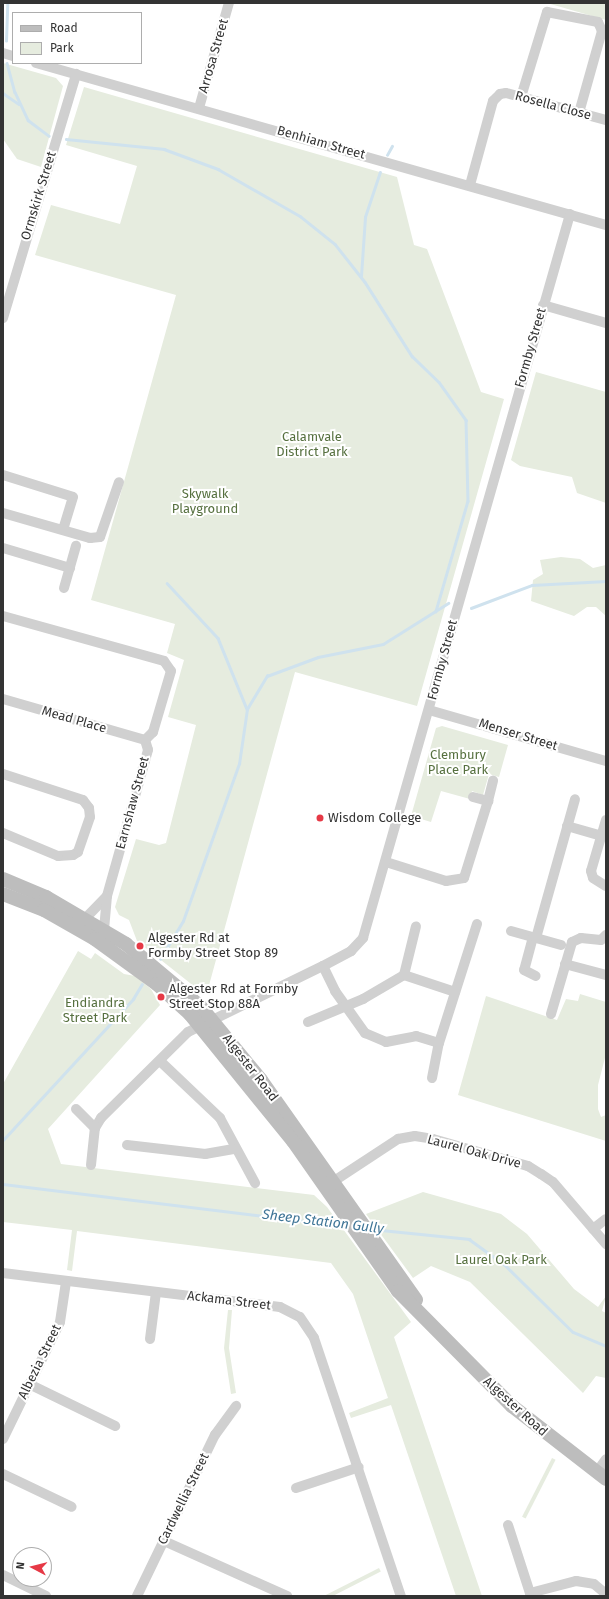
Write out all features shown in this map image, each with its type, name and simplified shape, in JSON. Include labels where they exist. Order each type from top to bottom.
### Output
[{"type":"main road","name":"Algester Road","points":[[3,879],[86,918],[176,983],[205,1022],[261,1080],[349,1215],[433,1326],[512,1406],[601,1476]]},
{"type":"main road","name":"Algester Road","points":[[3,894],[44,910],[95,939],[157,984],[205,1022]]},
{"type":"street","name":"Arrosa Street","points":[[199,108],[229,3]]},
{"type":"street","points":[[521,96],[548,12],[598,22],[602,30],[579,113]]},
{"type":"street","name":"Benhiam Street","points":[[40,64],[470,185],[606,225]]},
{"type":"street","name":"Ormskirk Street","points":[[4,314],[76,74]]},
{"type":"street","name":"Rosella Close","points":[[470,185],[493,101],[500,94],[521,96],[606,120]]},
{"type":"street","name":"Formby Street","points":[[95,1128],[160,1061],[205,1022],[323,966],[351,951],[363,938],[430,710],[543,305],[570,214]]},
{"type":"street","points":[[543,305],[606,323]]},
{"type":"street","points":[[3,475],[73,497],[63,530]]},
{"type":"street","points":[[3,513],[90,538],[100,537],[119,482]]},
{"type":"street","points":[[64,588],[76,546]]},
{"type":"street","points":[[3,548],[70,568]]},
{"type":"street","name":"Earnshaw Street","points":[[3,616],[169,665],[170,676],[154,732],[146,740],[148,750],[107,896],[86,918]]},
{"type":"street","name":"Mead Place","points":[[3,699],[146,740]]},
{"type":"street","name":"Menser Street","points":[[430,710],[606,761]]},
{"type":"street","points":[[3,774],[83,800],[89,808],[90,817],[78,852],[73,855],[58,856],[3,833]]},
{"type":"street","points":[[386,862],[446,881],[464,878],[493,781]]},
{"type":"street","points":[[473,797],[488,801]]},
{"type":"street","points":[[536,976],[524,970],[535,938],[575,799]]},
{"type":"street","points":[[606,820],[591,871],[593,878],[606,886]]},
{"type":"street","points":[[567,826],[601,836]]},
{"type":"street","points":[[104,930],[107,896]]},
{"type":"street","points":[[432,1078],[439,1043],[477,924]]},
{"type":"street","points":[[404,975],[416,926]]},
{"type":"street","points":[[510,931],[561,945]]},
{"type":"street","points":[[551,1014],[565,964],[576,938],[596,941],[606,935]]},
{"type":"street","points":[[565,964],[606,975]]},
{"type":"street","points":[[323,966],[345,1006],[365,1033],[386,1042],[416,1036],[439,1043]]},
{"type":"street","points":[[308,1022],[345,1006],[404,975],[456,992]]},
{"type":"street","points":[[160,1061],[220,1118],[232,1136],[234,1149],[255,1183]]},
{"type":"street","points":[[76,1109],[95,1128],[91,1165]]},
{"type":"street","name":"Laurel Oak Drive","points":[[329,1184],[388,1143],[415,1136],[427,1138],[528,1166],[553,1182],[606,1244]]},
{"type":"street","points":[[127,1145],[205,1154],[234,1149]]},
{"type":"street","points":[[593,1229],[606,1220]]},
{"type":"street","name":"Ackama Street","points":[[3,1273],[66,1282],[280,1307],[300,1317],[314,1338],[401,1596]]},
{"type":"street","name":"Albezia Street","points":[[3,1439],[60,1322],[66,1282]]},
{"type":"street","points":[[150,1339],[156,1292]]},
{"type":"street","points":[[29,1384],[115,1426]]},
{"type":"street","name":"Cardwellia Street","points":[[137,1596],[215,1435],[236,1406]]},
{"type":"street","points":[[601,1476],[606,1459]]},
{"type":"street","points":[[296,1488],[358,1467]]},
{"type":"street","points":[[3,1474],[72,1507]]},
{"type":"street","points":[[508,1525],[531,1595],[576,1581],[594,1584],[606,1594]]},
{"type":"street","points":[[164,1541],[287,1596]]},
{"type":"street","points":[[3,1575],[46,1596]]},
{"type":"green space","points":[[547,3],[606,3],[606,20]]},
{"type":"green space","points":[[3,63],[56,78],[63,86],[41,167],[17,159],[3,139]]},
{"type":"green space","name":"Calamvale District Park","points":[[84,87],[397,177],[414,245],[427,249],[481,392],[504,399],[417,706],[295,672],[208,989],[195,987],[137,941],[129,920],[119,915],[115,907],[136,839],[159,845],[166,843],[196,725],[168,717],[184,660],[167,653],[175,624],[91,600],[176,295],[35,255],[51,205],[120,224],[137,166],[66,145]]},
{"type":"green space","points":[[536,372],[606,392],[606,503],[577,493],[572,477],[520,466],[511,460]]},
{"type":"green space","points":[[561,557],[580,559],[593,568],[606,565],[606,616],[596,607],[587,607],[574,616],[531,601],[533,580],[543,574],[540,560]]},
{"type":"green space","name":"Clembury Place Park","points":[[442,726],[508,745],[499,777],[489,774],[483,795],[472,791],[470,799],[441,791],[431,822],[411,816],[436,728]]},
{"type":"green space","name":"Endiandra Street Park","points":[[78,951],[91,959],[95,953],[124,974],[135,976],[151,989],[160,1005],[48,1129],[61,1164],[314,1195],[327,1207],[411,1322],[394,1337],[482,1596],[456,1596],[391,1405],[351,1418],[349,1413],[388,1398],[353,1294],[331,1263],[77,1231],[72,1271],[67,1270],[72,1230],[3,1222],[3,1084]]},
{"type":"green space","points":[[580,994],[606,1002],[606,1054],[598,1085],[598,1109],[601,1117],[606,1115],[606,1141],[458,1095],[486,996],[557,1020],[566,999],[578,1001]]},
{"type":"green space","name":"Laurel Oak Park","points":[[423,1192],[501,1214],[527,1234],[574,1289],[598,1307],[606,1296],[602,1311],[606,1313],[606,1378],[596,1376],[583,1393],[470,1282],[431,1266],[413,1278],[366,1214]]},
{"type":"green space","points":[[228,1310],[232,1310],[229,1348],[236,1393],[231,1394],[224,1348]]},
{"type":"green space","points":[[552,1458],[556,1460],[526,1519],[522,1517]]},
{"type":"green space","points":[[379,1568],[381,1572],[333,1596],[324,1596]]},
{"type":"waterway","points":[[6,41],[7,3]]},
{"type":"waterway","points":[[7,63],[15,92],[28,120],[49,136]]},
{"type":"waterway","points":[[3,93],[19,104]]},
{"type":"waterway","points":[[66,139],[164,149],[218,169],[300,216],[335,244],[365,282],[412,356],[439,382],[466,420],[468,501],[436,611]]},
{"type":"waterway","points":[[387,155],[392,146]]},
{"type":"waterway","points":[[361,276],[365,217],[380,172]]},
{"type":"waterway","points":[[471,608],[532,585],[606,581]]},
{"type":"waterway","points":[[167,583],[218,638],[247,709]]},
{"type":"waterway","points":[[160,959],[183,921],[239,764],[247,709],[267,676],[318,657],[383,644],[448,603]]},
{"type":"waterway","points":[[3,1140],[133,999],[142,984]]},
{"type":"waterway","name":"Sheep Station Gully","points":[[3,1184],[347,1226]]},
{"type":"waterway","name":"Sheep Station Gully","points":[[371,1229],[469,1239],[505,1265],[573,1332],[606,1346]]},
{"type":"place","name":"Wisdom College","points":[[320,818]]},
{"type":"place","name":"Algester Rd at Formby Street Stop 89","points":[[140,946]]},
{"type":"place","name":"Algester Rd at Formby Street Stop 88A","points":[[161,997]]},
{"type":"park label","name":"Skywalk Playground","points":[[205,502]]}]
